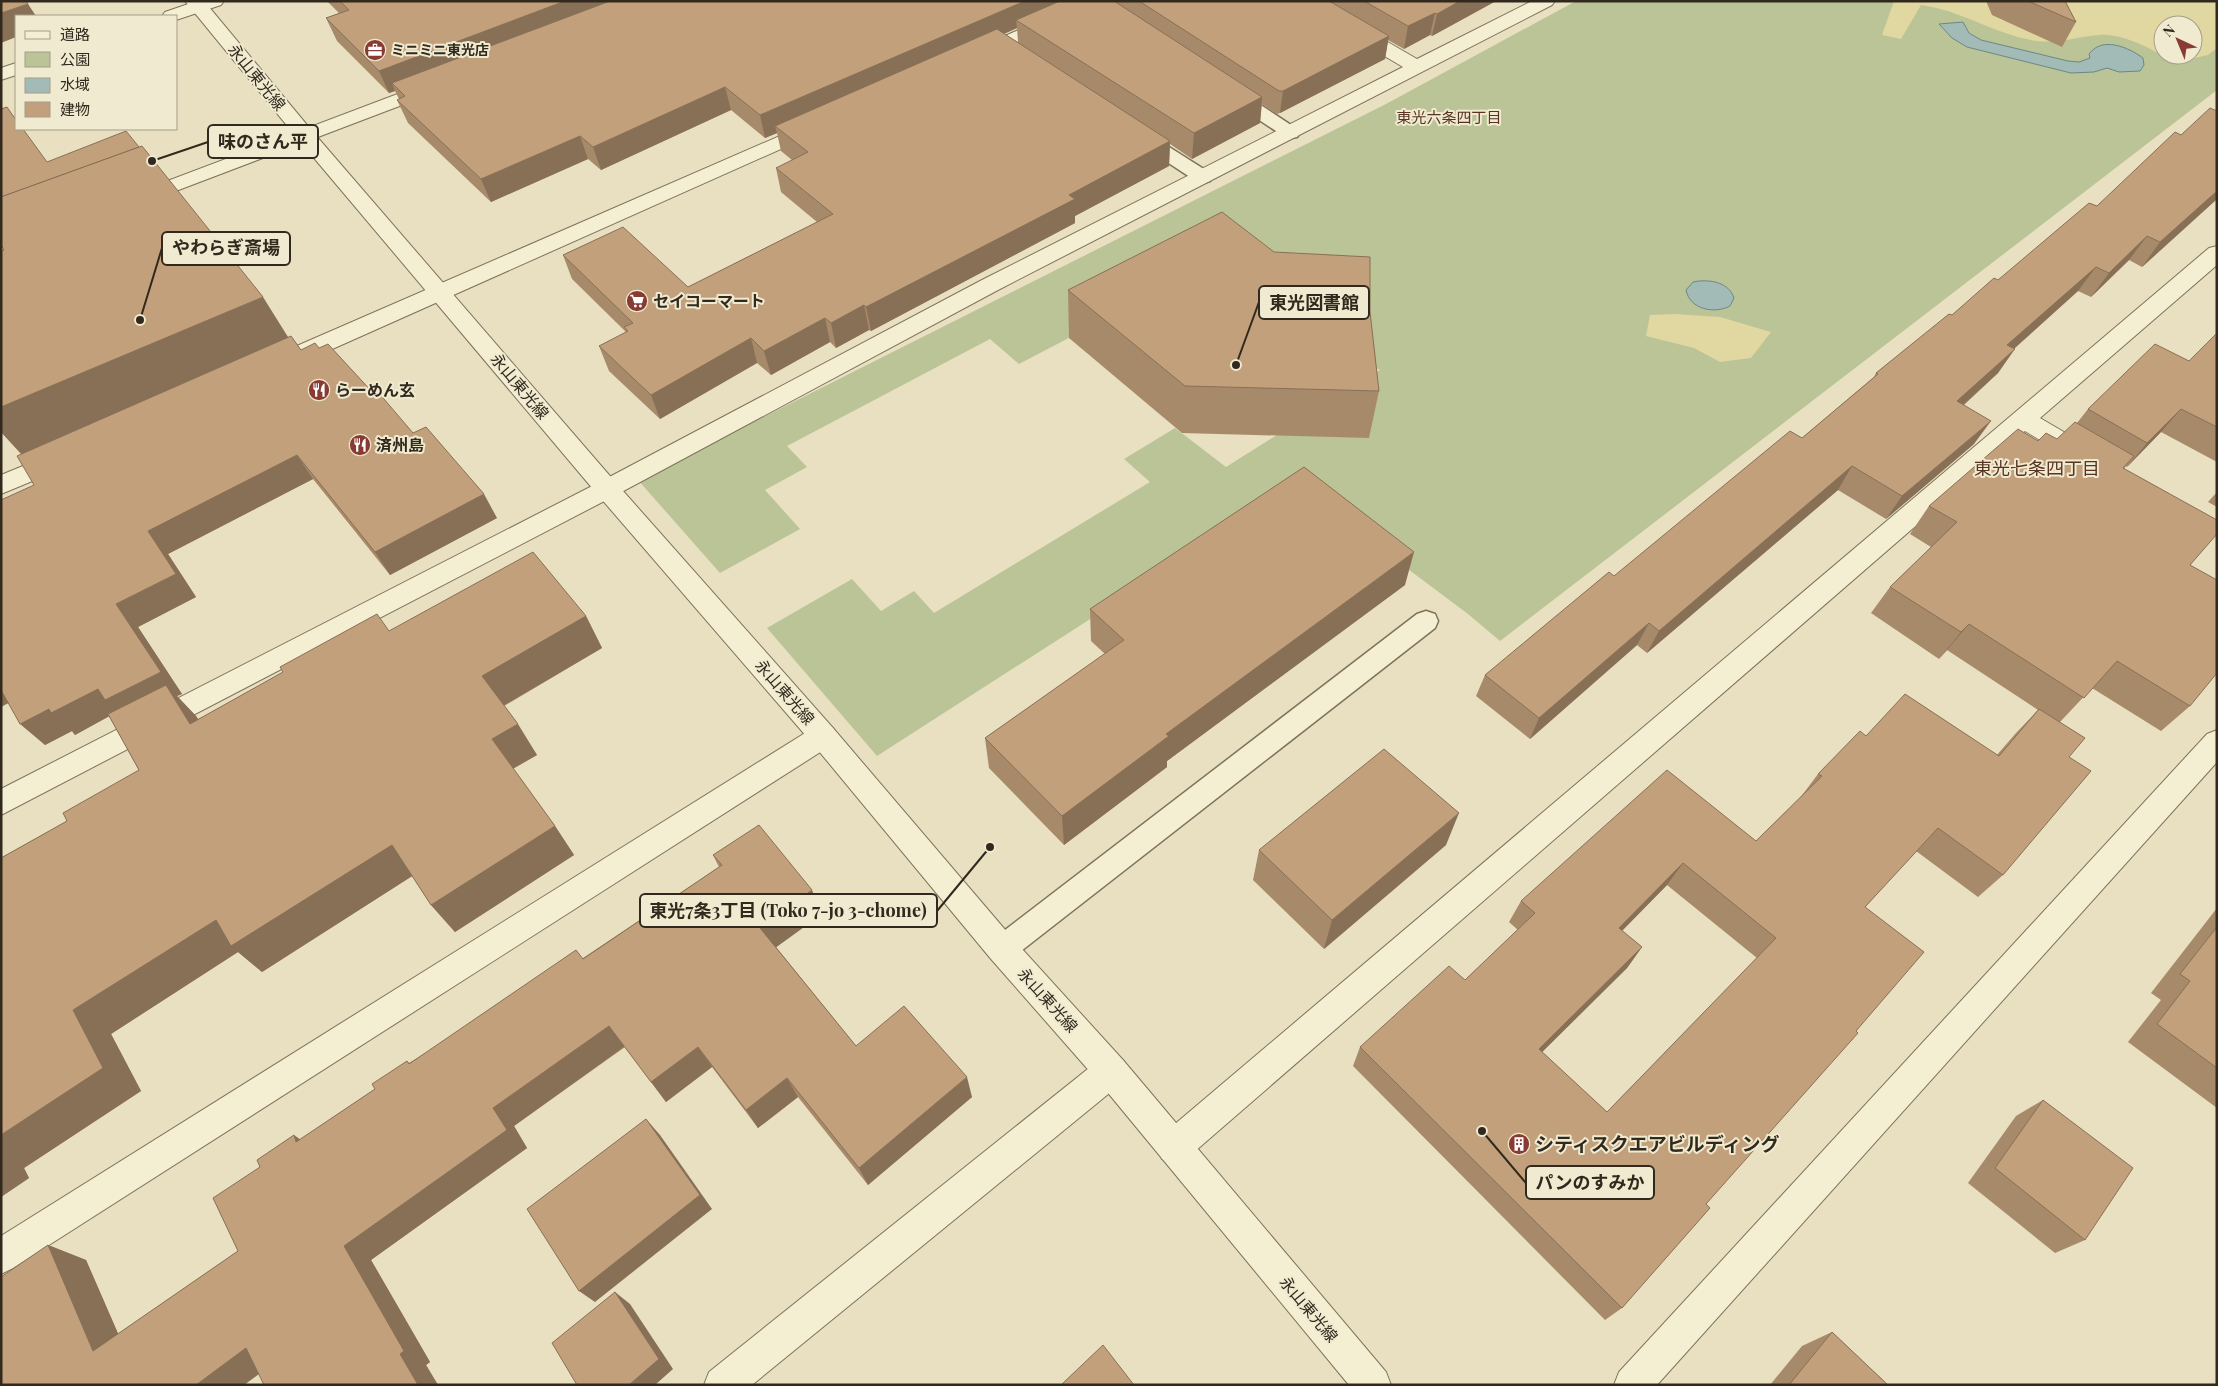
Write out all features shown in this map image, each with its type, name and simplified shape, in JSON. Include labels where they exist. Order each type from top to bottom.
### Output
[{"type":"street","points":[[1304,1],[1418,68]]},
{"type":"street","points":[[1,803],[607,489],[990,285],[1546,1]]},
{"type":"street","points":[[173,15],[203,3]]},
{"type":"street","name":"永山東光線","points":[[203,3],[305,135],[607,489],[823,736],[1002,948],[1111,1071],[1373,1385]]},
{"type":"street","points":[[965,61],[1010,50],[1100,7]]},
{"type":"street","points":[[1,74],[15,69]]},
{"type":"street","points":[[121,206],[452,79]]},
{"type":"street","points":[[266,369],[829,121]]},
{"type":"street","points":[[1174,1148],[2217,254]]},
{"type":"street","points":[[2024,420],[2108,469]]},
{"type":"street","points":[[1,485],[84,449]]},
{"type":"street","points":[[1,1256],[823,736]]},
{"type":"street","points":[[1632,1385],[2217,742]]},
{"type":"street","points":[[722,1385],[1111,1071]]},
{"type":"lane","points":[[1216,84],[1291,132]]},
{"type":"lane","points":[[1130,130],[1203,177]]},
{"type":"lane","points":[[1002,948],[1426,621]]},
{"type":"green space","points":[[1576,1],[2217,1],[2217,90],[1500,641],[1468,614],[1297,486],[877,756],[767,628],[852,579],[881,611],[914,591],[934,613],[1150,482],[1124,459],[1175,428],[1226,467],[1380,370],[1361,360],[1218,260],[1019,364],[990,339],[787,446],[807,467],[765,490],[800,529],[720,573],[638,480],[1386,104]]},
{"type":"sand","points":[[1894,1],[2217,1],[2217,48],[2208,55],[2203,56],[2203,15],[2153,15],[2153,51],[2138,43],[2108,35],[2049,42],[2031,40],[2017,37],[1949,12],[1921,5],[1901,39],[1882,35]]},
{"type":"sand","points":[[1675,314],[1720,317],[1771,332],[1751,358],[1720,362],[1694,348],[1646,336],[1650,315]]},
{"type":"water","points":[[1963,22],[1969,33],[1981,40],[2068,61],[2079,62],[2090,58],[2089,54],[2094,49],[2108,44],[2123,47],[2137,54],[2143,58],[2144,65],[2140,71],[2119,72],[2107,68],[2094,72],[2071,73],[1967,47],[1952,38],[1939,24]]},
{"type":"water","points":[[1693,282],[1715,282],[1728,289],[1734,298],[1730,306],[1711,310],[1692,302],[1686,290]]},
{"type":"building","points":[[1,1],[26,1],[28,4],[1,13]]},
{"type":"building","points":[[340,1],[565,1],[379,71],[326,18],[349,10]]},
{"type":"building","points":[[610,1],[1025,1],[760,115],[725,87],[593,147],[580,136],[481,179],[397,100],[405,96],[392,83]]},
{"type":"building","points":[[1060,1],[1114,1],[1262,97],[1194,133],[1016,20]]},
{"type":"building","points":[[1139,1],[1329,1],[1389,36],[1283,91],[1279,91]]},
{"type":"building","points":[[1364,1],[1460,1],[1437,14],[1435,13],[1408,26]]},
{"type":"building","points":[[2028,1],[2065,1],[2076,22]]},
{"type":"building","points":[[997,29],[1170,141],[1069,195],[1075,199],[866,307],[864,305],[831,323],[825,318],[764,351],[751,338],[651,395],[599,346],[628,331],[624,327],[633,323],[563,255],[623,227],[688,287],[833,214],[776,168],[808,152],[775,126]]},
{"type":"building","points":[[7,107],[15,119],[15,130],[24,130],[47,162],[126,131],[139,147],[1,197],[1,109]]},
{"type":"building","points":[[2210,108],[2217,111],[2217,191],[2160,242],[2147,236],[2109,273],[2096,267],[2007,345],[2015,349],[1957,401],[1991,421],[1902,496],[1852,466],[1659,631],[1649,623],[1539,718],[1485,675],[1609,572],[1614,576],[1790,431],[1802,438],[1878,374],[1876,373],[1949,314],[1952,315],[1994,278],[1998,280],[2089,203],[2097,206],[2175,132],[2181,135]]},
{"type":"building","points":[[142,146],[263,297],[1,407],[1,251],[4,250],[1,245],[1,197]]},
{"type":"building","points":[[1222,212],[1274,252],[1370,257],[1370,312],[1379,391],[1185,386],[1068,290]]},
{"type":"building","points":[[2217,333],[2217,427],[2181,409],[2147,443],[2088,409],[2155,344],[2189,361]]},
{"type":"building","points":[[291,336],[301,350],[315,343],[319,348],[328,344],[374,394],[378,392],[413,433],[426,427],[484,494],[375,552],[297,455],[148,531],[176,574],[116,604],[161,672],[105,700],[98,689],[51,713],[49,709],[20,724],[1,690],[1,500],[34,485],[17,456]]},
{"type":"building","points":[[2075,422],[2134,456],[2123,468],[2217,520],[2217,534],[2190,565],[2217,580],[2217,673],[2190,706],[2117,661],[2084,698],[1969,624],[1961,632],[1890,587],[1957,522],[1929,506],[2018,429],[2038,441],[2046,433],[2057,439]]},
{"type":"building","points":[[1304,467],[1414,552],[1166,734],[1169,736],[1062,816],[985,738],[1124,640],[1090,609]]},
{"type":"building","points":[[533,552],[586,616],[482,676],[518,724],[492,739],[555,826],[431,905],[392,845],[231,946],[216,920],[73,1010],[103,1068],[1,1135],[1,858],[67,821],[63,813],[139,770],[108,714],[166,685],[190,724],[283,672],[280,667],[377,614],[389,631]]},
{"type":"building","points":[[1905,694],[1999,756],[2039,709],[2085,738],[2069,757],[2091,771],[2003,875],[1938,828],[1865,907],[1924,952],[1856,1031],[1858,1033],[1706,1204],[1710,1208],[1622,1308],[1360,1047],[1449,966],[1465,980],[1535,913],[1521,901],[1667,770],[1756,841],[1822,776],[1818,774],[1860,731],[1866,736]],"holes":[[[1683,863],[1776,938],[1607,1112],[1539,1049],[1642,947],[1619,928]]]},
{"type":"building","points":[[1384,749],[1459,813],[1332,920],[1259,850]]},
{"type":"building","points":[[759,825],[812,890],[760,928],[856,1046],[904,1006],[967,1077],[859,1168],[787,1078],[746,1110],[698,1047],[651,1082],[609,1026],[493,1108],[507,1130],[344,1246],[404,1351],[400,1354],[418,1385],[264,1385],[246,1348],[196,1385],[1,1385],[1,1277],[48,1245],[93,1351],[238,1251],[213,1198],[260,1167],[257,1160],[294,1135],[296,1142],[375,1089],[372,1084],[407,1061],[409,1064],[576,950],[583,959],[722,865],[713,855]]},
{"type":"building","points":[[2217,927],[2217,1068],[2157,1024],[2190,981],[2180,974]]},
{"type":"building","points":[[2043,1100],[2133,1168],[2085,1240],[1995,1168]]},
{"type":"building","points":[[646,1119],[700,1195],[579,1291],[527,1209]]},
{"type":"building","points":[[615,1292],[659,1359],[629,1385],[577,1385],[552,1343]]},
{"type":"building","points":[[1832,1332],[1888,1385],[1789,1385]]},
{"type":"building","points":[[1103,1345],[1134,1385],[1061,1385]]},
{"type":"place","name":"ミニミニ東光店","points":[[375,50]]},
{"type":"place","name":"味のさん平","points":[[152,161]]},
{"type":"place","name":"セイコーマート","points":[[637,301]]},
{"type":"place","name":"やわらぎ斎場","points":[[140,320]]},
{"type":"place","name":"東光図書館","points":[[1236,365]]},
{"type":"place","name":"らーめん玄","points":[[319,390]]},
{"type":"place","name":"済州島","points":[[360,445]]},
{"type":"place","name":"東光7条3丁目 (Toko 7-jo 3-chome)","points":[[990,847]]},
{"type":"place","name":"パンのすみか","points":[[1482,1131]]},
{"type":"place","name":"シティスクエアビルディング","points":[[1519,1144]]},
{"type":"district","name":"東光六条四丁目","points":[[1449,118]]},
{"type":"district","name":"東光七条四丁目","points":[[2037,469]]}]
